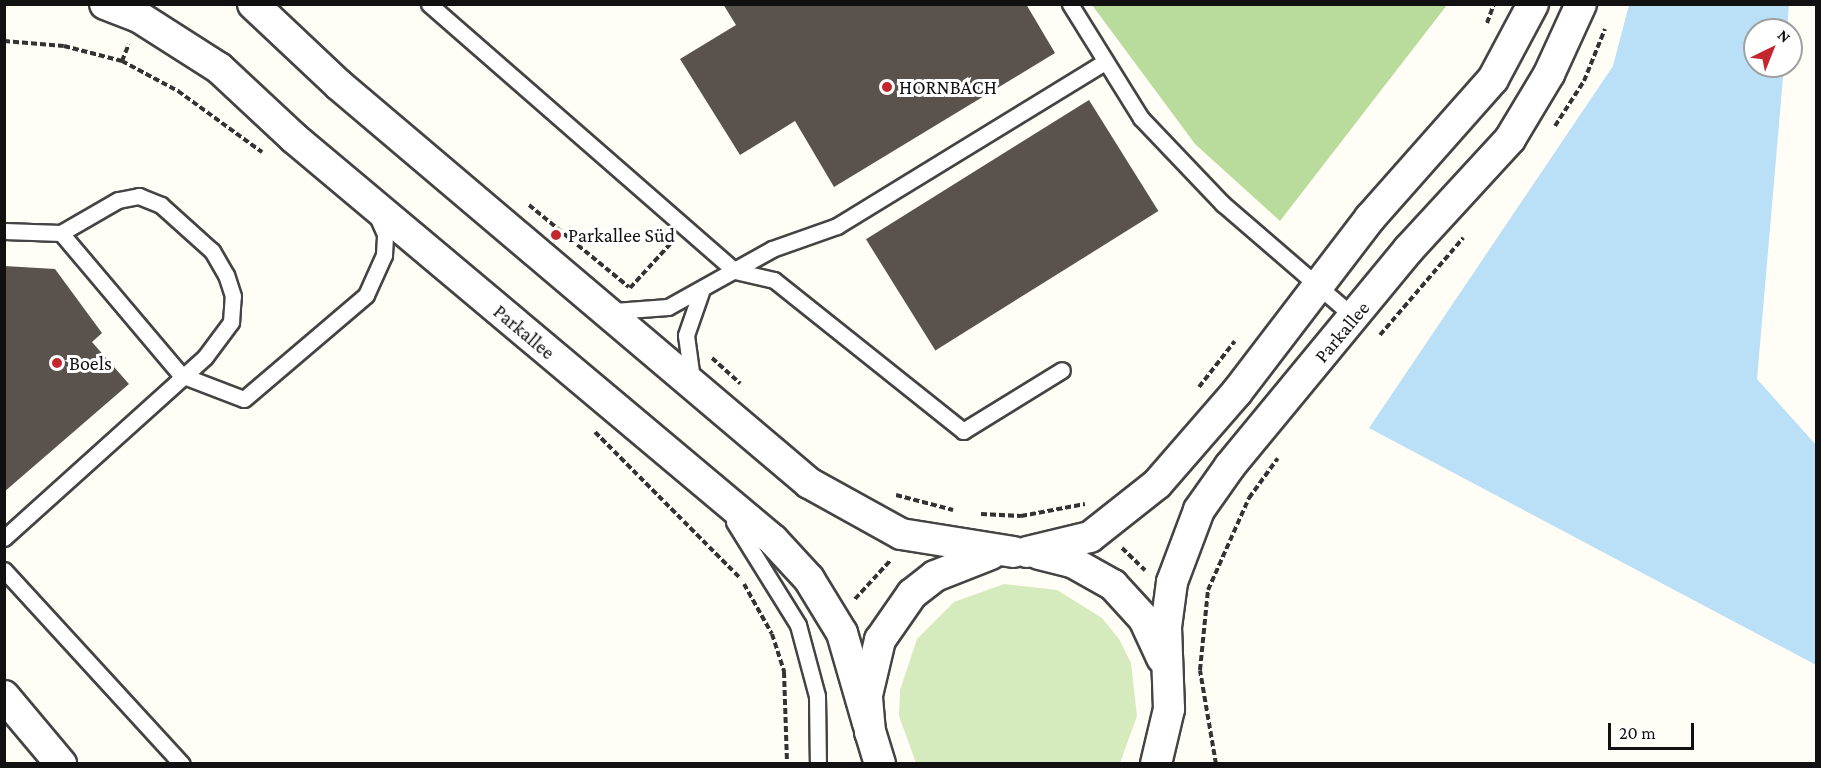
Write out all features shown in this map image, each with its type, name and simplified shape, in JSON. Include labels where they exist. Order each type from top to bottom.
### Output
[{"type":"street","name":"Parkallee","points":[[105,4],[139,17],[211,62],[360,194],[781,548],[832,614],[850,653],[880,764]]},
{"type":"street","name":"Parkallee","points":[[253,4],[601,309],[809,483],[901,534],[1072,562],[1121,593],[1156,640],[1168,684]]},
{"type":"street","name":"Parkallee","points":[[866,764],[874,658],[894,615],[912,594],[959,563],[1075,543],[1103,530],[1179,461],[1317,287],[1493,79],[1533,4]]},
{"type":"street","name":"Parkallee","points":[[1156,764],[1167,732],[1166,627],[1172,582],[1189,532],[1213,489],[1354,317],[1510,139],[1550,74],[1581,4]]},
{"type":"street","points":[[4,696],[61,764]]},
{"type":"lane","points":[[429,4],[735,271],[774,280],[963,431],[1062,370]]},
{"type":"lane","points":[[1070,4],[1142,118],[1223,204],[1354,317]]},
{"type":"lane","points":[[601,309],[660,310],[701,292],[735,271],[855,214],[1105,62]]},
{"type":"lane","points":[[61,233],[181,375],[244,399],[350,313],[377,277],[384,255],[385,234],[360,194]]},
{"type":"lane","points":[[4,231],[61,233],[118,200],[139,196],[161,206],[212,251],[233,296],[231,322],[220,342],[4,538]]},
{"type":"lane","points":[[699,392],[688,370],[686,335],[701,292]]},
{"type":"lane","points":[[704,485],[759,554],[798,625],[817,696],[818,764]]},
{"type":"lane","points":[[4,570],[182,764]]},
{"type":"path","points":[[1549,135],[1584,81],[1608,21]]},
{"type":"path","points":[[4,41],[64,46],[122,61],[178,91],[272,159]]},
{"type":"path","points":[[516,203],[535,206],[630,288],[660,310]]},
{"type":"path","points":[[1376,339],[1472,227]]},
{"type":"path","points":[[630,288],[684,228]]},
{"type":"path","points":[[686,335],[746,388]]},
{"type":"path","points":[[590,427],[715,548],[772,634],[784,672],[787,764]]},
{"type":"path","points":[[1216,764],[1200,670],[1208,590],[1249,498],[1282,453]]},
{"type":"path","points":[[892,494],[912,501],[966,513]]},
{"type":"path","points":[[976,514],[1029,515],[1083,500],[1103,530],[1150,576],[1208,590]]},
{"type":"path","points":[[832,614],[857,598],[890,562],[912,501]]},
{"type":"path","points":[[772,634],[798,625]]},
{"type":"green space","points":[[1092,5],[1447,5],[1280,221],[1195,144]]},
{"type":"green space","points":[[1004,584],[1057,590],[1102,618],[1119,639],[1131,663],[1137,716],[1120,763],[916,763],[899,716],[900,690],[917,639],[954,602]]},
{"type":"water","points":[[1629,5],[1789,5],[1788,18],[1743,18],[1743,78],[1783,78],[1757,379],[1816,445],[1816,665],[1369,428],[1613,66]]},
{"type":"building","name":"HORNBACH","points":[[723,4],[1026,4],[1055,53],[834,187],[795,121],[740,155],[680,59],[736,25]]},
{"type":"building","points":[[1089,100],[1158,211],[935,350],[866,239]]},
{"type":"building","name":"Boels","points":[[4,266],[55,269],[102,333],[92,342],[129,384],[4,492]]},
{"type":"place","name":"HORNBACH","points":[[887,87]]},
{"type":"place","name":"Parkallee Süd","points":[[556,235]]},
{"type":"place","name":"Boels","points":[[57,363]]}]
